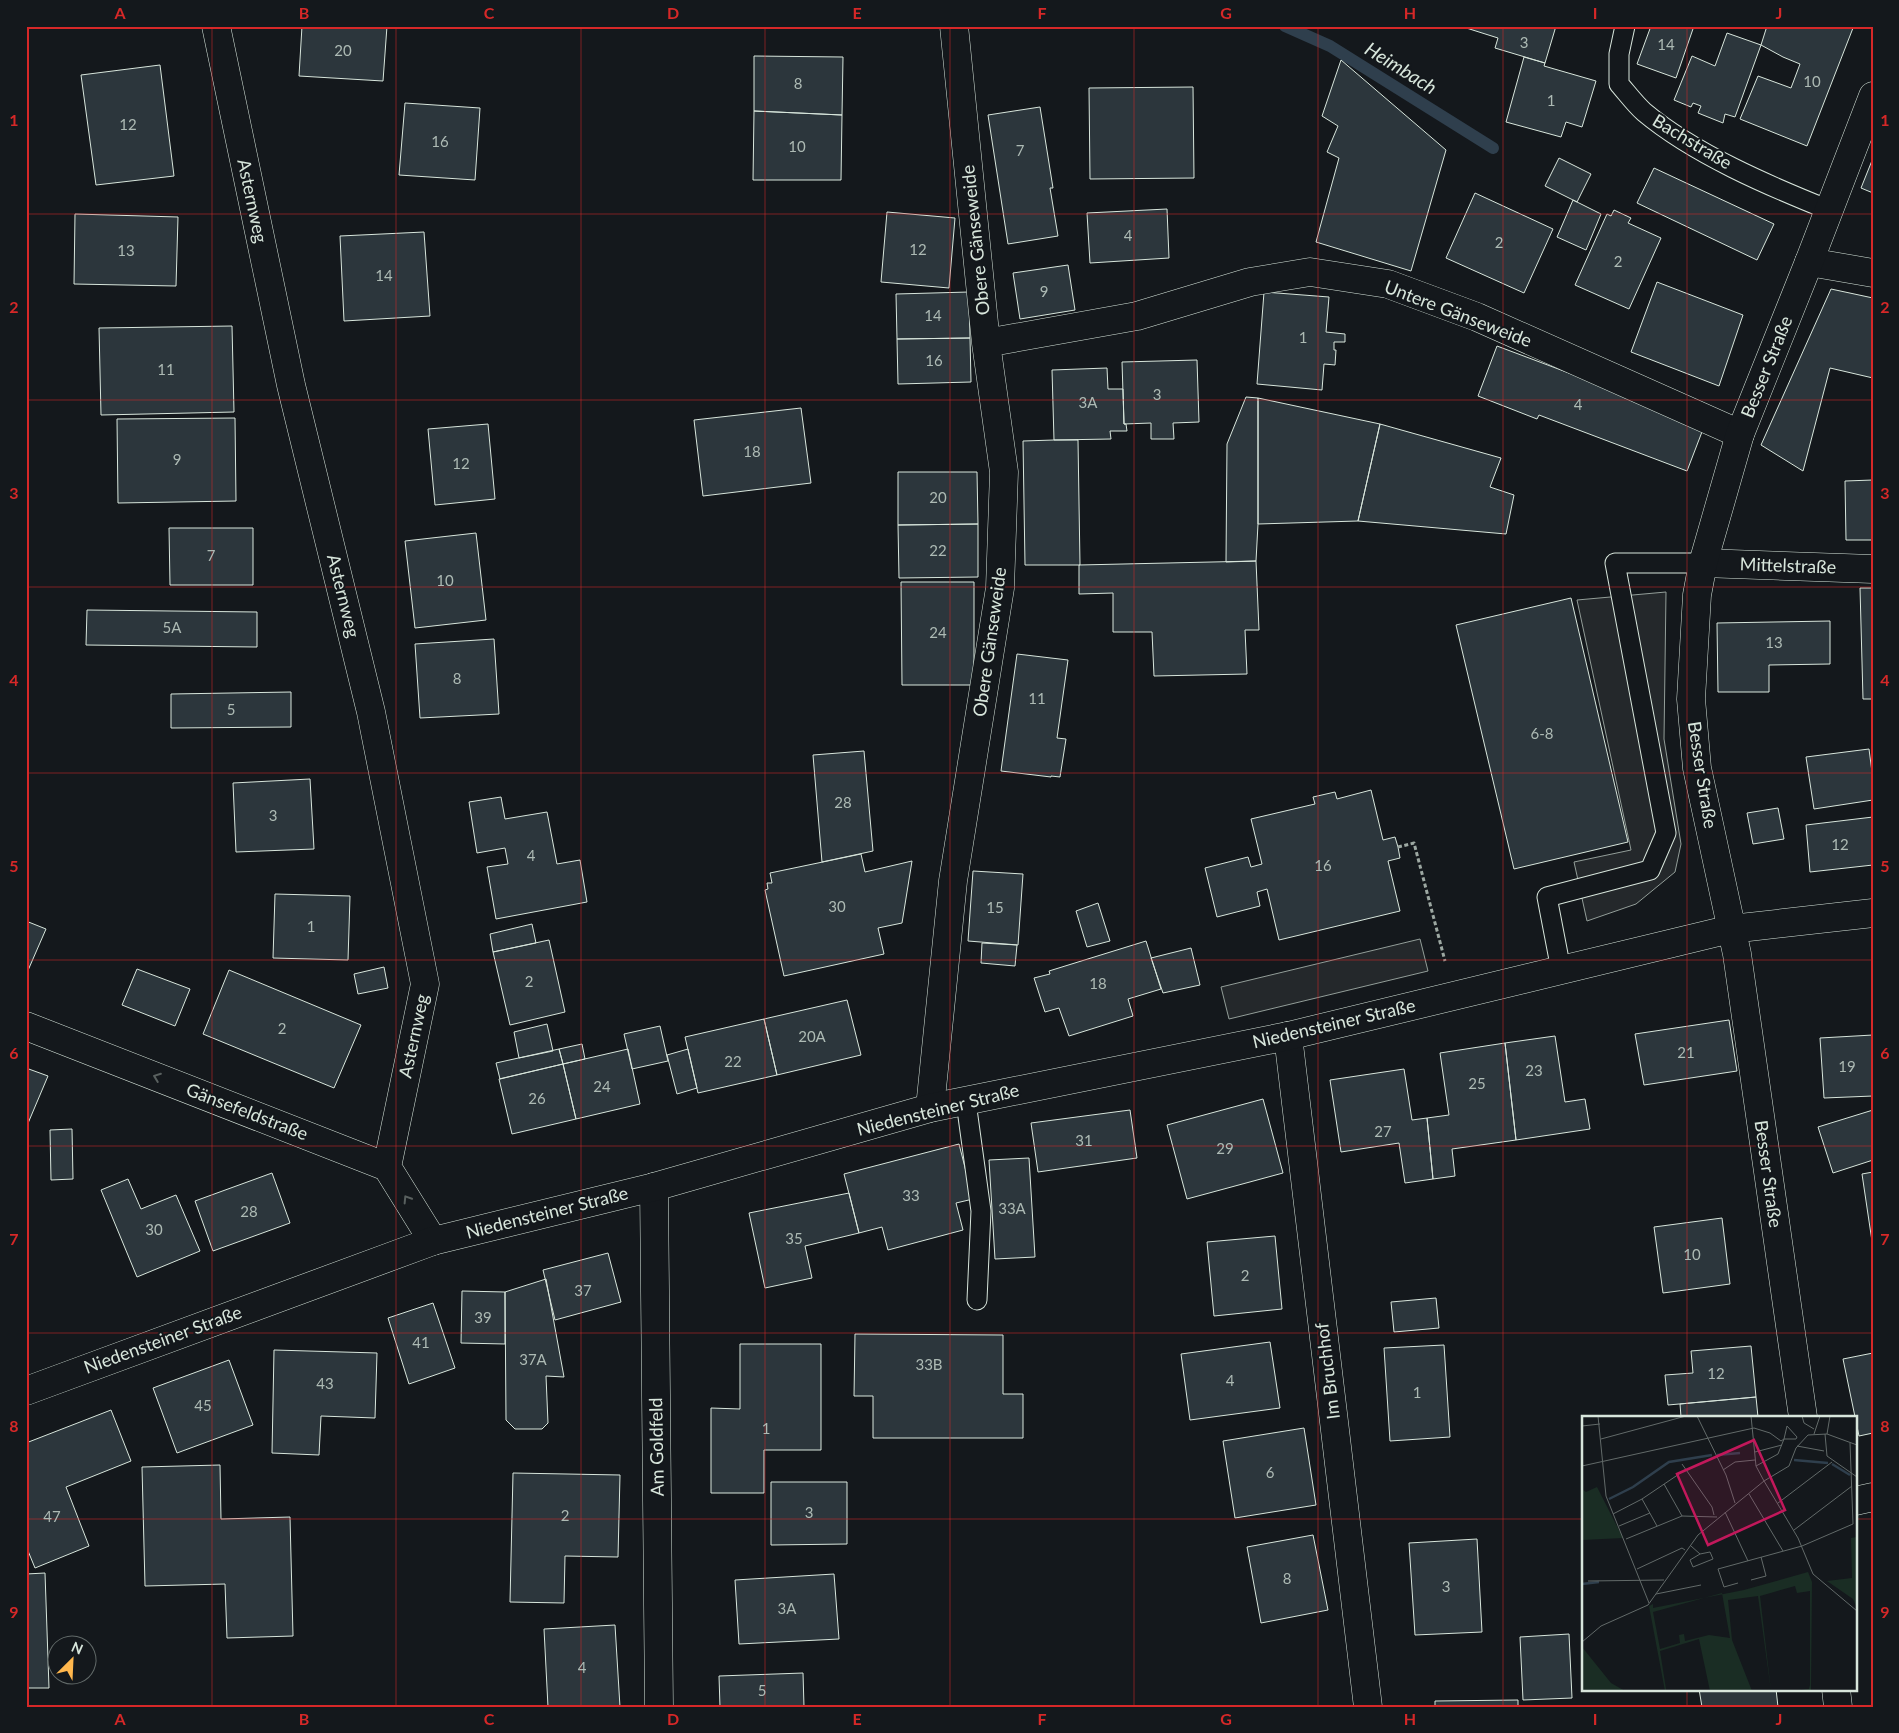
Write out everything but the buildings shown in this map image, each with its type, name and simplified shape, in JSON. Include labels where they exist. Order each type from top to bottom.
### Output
[{"type":"street","name":"Asternweg","points":[[216,26],[291,385],[371,712],[425,984],[387,1167]]},
{"type":"street","name":"Obere Gänseweide","points":[[930,1108],[953,880],[1000,588],[1004,472],[986,343],[954,26]]},
{"type":"street","name":"Besser Straße","points":[[1804,1416],[1737,954],[1730,929],[1697,768],[1691,699],[1697,596],[1703,563],[1740,434],[1873,96]]},
{"type":"street","points":[[1809,262],[1873,273]]},
{"type":"street","name":"Untere Gänseweide","points":[[986,343],[1137,316],[1250,282],[1310,272],[1388,284],[1477,317],[1740,434]]},
{"type":"street","name":"Mittelstraße","points":[[1703,563],[1873,570]]},
{"type":"street","name":"Niedensteiner Straße","points":[[26,1391],[432,1241],[654,1187],[930,1108],[1288,1036],[1730,929],[1873,913]]},
{"type":"street","name":"Gänsefeldstraße","points":[[26,1026],[387,1167]]},
{"type":"street","name":"Im Bruchhof","points":[[1288,1036],[1368,1707]]},
{"type":"street","points":[[387,1167],[432,1241]]},
{"type":"street","name":"Am Goldfeld","points":[[654,1187],[659,1707]]},
{"type":"street","points":[[1856,1501],[1873,1497]]},
{"type":"street","points":[[1836,1690],[1838,1707]]},
{"type":"lane","name":"Bachstraße","points":[[1626,26],[1619,54],[1619,84],[1643,112],[1675,134],[1716,158],[1775,189],[1829,210]]},
{"type":"lane","points":[[1561,970],[1548,897],[1650,870],[1666,833],[1615,563],[1703,563]]},
{"type":"lane","points":[[966,1102],[981,1211],[977,1300]]},
{"type":"path","points":[[1398,847],[1414,843],[1454,995]]},
{"type":"shaded area","points":[[1666,592],[1664,739],[1681,844],[1675,872],[1636,904],[1587,921],[1574,862],[1631,850],[1577,600]]},
{"type":"shaded area","points":[[1420,939],[1428,971],[1229,1019],[1221,987]]},
{"type":"waterway","name":"Heimbach","points":[[1285,26],[1330,46],[1493,148]]}]
